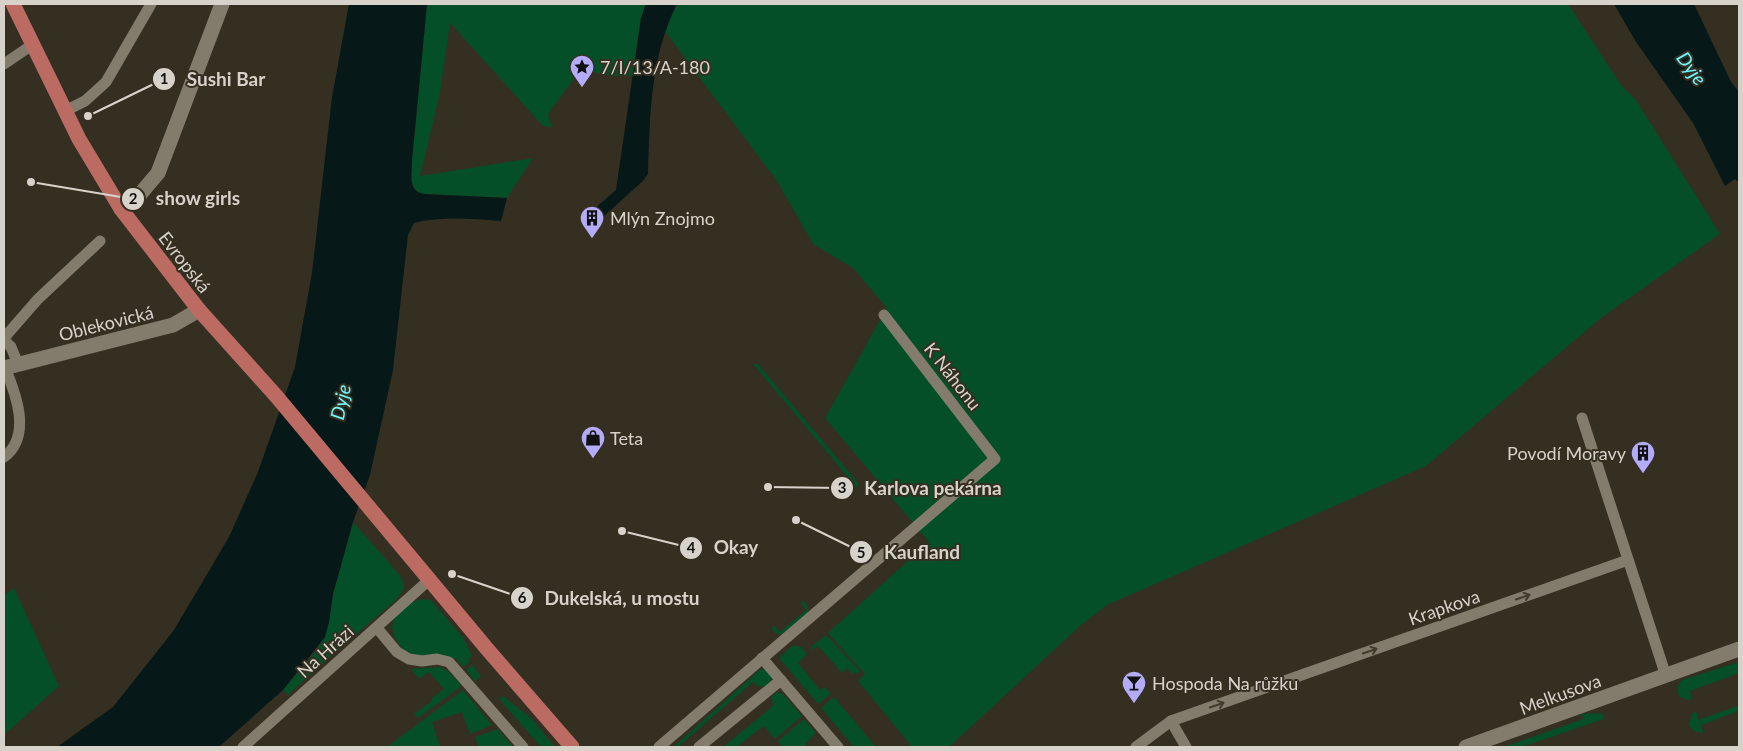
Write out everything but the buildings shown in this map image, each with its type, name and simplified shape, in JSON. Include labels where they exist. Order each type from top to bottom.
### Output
[{"type":"main road","name":"Evropská","points":[[12,4],[79,139],[121,210],[199,310],[277,397],[429,580],[572,747]]},
{"type":"street","points":[[65,111],[85,101],[106,82],[151,4]]},
{"type":"street","points":[[121,210],[136,199],[158,173],[222,4]]},
{"type":"street","points":[[4,64],[32,45]]},
{"type":"street","points":[[4,457],[11,451],[16,442],[19,427],[19,407],[9,367],[11,347],[4,339],[38,300],[100,241]]},
{"type":"street","name":"Oblekovická","points":[[9,367],[174,325],[199,310]]},
{"type":"street","name":"K Náhonu","points":[[762,658],[995,459],[884,315]]},
{"type":"street","points":[[1582,418],[1666,676]]},
{"type":"street","name":"Krapkova","points":[[1136,747],[1171,722],[1628,560]]},
{"type":"street","name":"Na Hrázi","points":[[243,747],[429,580]]},
{"type":"street","points":[[377,628],[398,652],[409,659],[422,661],[437,659],[449,662],[523,747]]},
{"type":"street","name":"Melkusova","points":[[1466,747],[1739,650]]},
{"type":"street","points":[[659,747],[762,658],[838,747]]},
{"type":"street","points":[[699,747],[781,680]]},
{"type":"street","points":[[1171,722],[1186,747]]},
{"type":"green space","points":[[427,4],[646,4],[641,18],[633,76],[611,76],[581,69],[548,114],[552,128],[542,125],[450,23],[440,93],[420,176],[533,158],[507,198],[424,194],[413,186],[411,176],[412,160]]},
{"type":"green space","points":[[677,4],[1568,4],[1621,85],[1636,100],[1720,234],[1601,318],[1426,466],[1107,605],[1080,626],[949,747],[912,747],[858,681],[865,674],[828,633],[929,542],[825,418],[887,308],[853,268],[813,244],[777,181],[664,30]]},
{"type":"green space","points":[[753,364],[758,364],[859,484],[857,488]]},
{"type":"green space","points":[[353,522],[398,573],[404,584],[403,590],[396,600],[288,695],[283,690],[316,651],[329,622],[333,594]]},
{"type":"green space","points":[[14,588],[59,686],[4,735],[4,595]]},
{"type":"green space","points":[[423,599],[431,600],[464,639],[472,656],[468,659],[470,662],[463,667],[456,658],[453,660],[405,653],[394,636],[392,627],[394,618],[411,602]]},
{"type":"green space","points":[[804,601],[808,606],[808,611],[803,618],[779,635],[772,630],[773,625],[780,632],[806,610],[801,602]]},
{"type":"green space","points":[[826,635],[860,671],[857,675],[855,672],[852,674],[847,668],[842,673],[818,646],[812,650],[812,646]]},
{"type":"green space","points":[[792,646],[800,646],[807,654],[798,663],[820,690],[825,687],[831,694],[818,704],[779,658]]},
{"type":"green space","points":[[1739,662],[1739,673],[1690,691],[1692,700],[1679,696],[1678,687],[1682,680]]},
{"type":"green space","points":[[472,665],[481,676],[475,681],[466,670]]},
{"type":"green space","points":[[441,667],[450,673],[461,685],[418,718],[414,714],[432,701],[431,699],[444,689],[429,672],[419,679],[411,669]]},
{"type":"green space","points":[[762,668],[772,675],[770,682],[764,687],[758,686],[753,682],[678,747],[673,747]]},
{"type":"green space","points":[[463,690],[492,725],[470,734],[462,712],[432,722],[440,747],[387,747]]},
{"type":"green space","points":[[777,692],[783,694],[802,716],[775,739],[764,726],[739,745],[740,747],[723,747],[773,706],[772,696]]},
{"type":"green space","points":[[503,696],[531,718],[555,747],[541,747],[499,699]]},
{"type":"green space","points":[[834,697],[876,747],[854,747],[821,708]]},
{"type":"green space","points":[[1739,705],[1739,711],[1701,725],[1703,733],[1694,731],[1689,724],[1692,714],[1696,711],[1699,720]]},
{"type":"green space","points":[[1602,713],[1604,719],[1522,747],[1503,747],[1583,719],[1582,714]]},
{"type":"green space","points":[[804,719],[816,733],[805,744],[808,747],[782,747],[778,741]]},
{"type":"green space","points":[[498,729],[513,747],[479,747],[475,737]]},
{"type":"water","name":"Dyje","points":[[349,4],[427,4],[412,160],[411,176],[413,186],[424,194],[507,198],[501,221],[435,219],[414,223],[408,235],[393,370],[370,475],[353,522],[333,594],[325,637],[283,690],[219,747],[57,747],[113,707],[174,630],[229,537],[258,472],[295,367],[312,273],[332,97]]},
{"type":"water","points":[[646,4],[677,4],[668,24],[656,66],[651,109],[648,174],[643,181],[594,225],[586,216],[616,190],[641,18]]},
{"type":"water","name":"Dyje","points":[[1614,4],[1694,4],[1731,82],[1739,92],[1739,183],[1735,179],[1725,186],[1693,123],[1636,42]]},
{"type":"place","name":"7/I/13/A-180","points":[[582,88]]},
{"type":"place","name":"Sushi Bar","points":[[88,116]]},
{"type":"place","name":"show girls","points":[[31,182]]},
{"type":"place","name":"Mlýn Znojmo","points":[[592,239]]},
{"type":"place","name":"Teta","points":[[593,459]]},
{"type":"place","name":"Povodí Moravy","points":[[1643,474]]},
{"type":"place","name":"Karlova pekárna","points":[[768,487]]},
{"type":"place","name":"Kaufland","points":[[796,520]]},
{"type":"place","name":"Okay","points":[[622,531]]},
{"type":"place","name":"Dukelská, u mostu","points":[[452,574]]},
{"type":"place","name":"Hospoda Na růžku","points":[[1134,704]]}]
